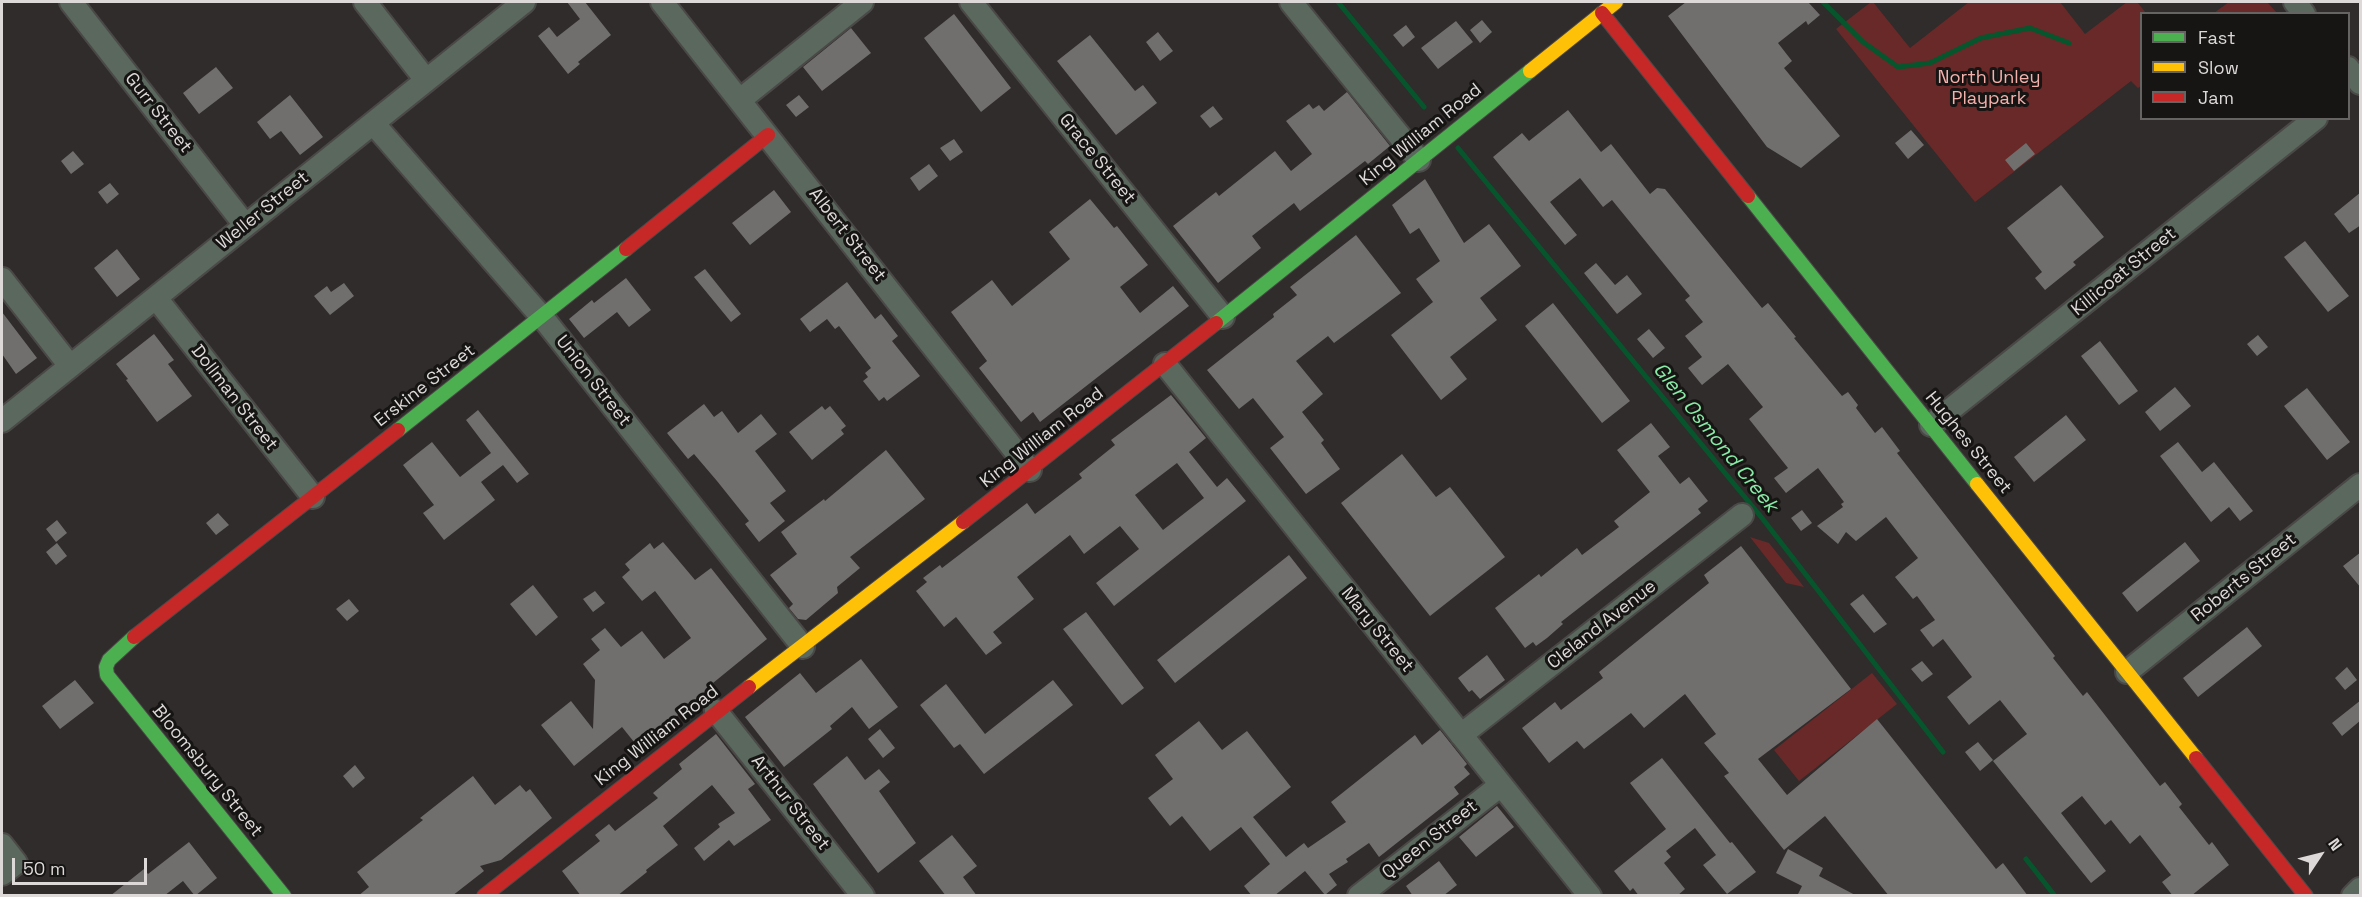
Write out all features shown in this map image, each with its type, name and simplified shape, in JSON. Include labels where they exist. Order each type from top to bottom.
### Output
[{"type":"street","name":"Gurr Street","points":[[71,2],[245,225]]},
{"type":"street","points":[[365,2],[426,80]]},
{"type":"street","name":"Weller Street","points":[[2,421],[524,2]]},
{"type":"street","name":"Albert Street","points":[[662,2],[1030,470]]},
{"type":"street","points":[[740,100],[862,2]]},
{"type":"street","name":"Grace Street","points":[[971,2],[1223,317]]},
{"type":"street","points":[[1291,2],[1419,160]]},
{"type":"street","name":"King William Road","points":[[491,893],[716,711],[803,647],[1165,364],[1616,2]]},
{"type":"street","name":"Hughes Street","points":[[1602,12],[2306,896]]},
{"type":"street","points":[[2350,69],[2361,83]]},
{"type":"street","name":"Killicoat Street","points":[[1931,425],[2313,120]]},
{"type":"street","name":"Union Street","points":[[373,123],[542,317],[803,647]]},
{"type":"street","name":"Erskine Street","points":[[106,667],[117,651],[542,317],[768,135]]},
{"type":"street","points":[[2,279],[70,366]]},
{"type":"street","name":"Dollman Street","points":[[156,298],[313,497]]},
{"type":"street","name":"Mary Street","points":[[1165,364],[1590,896]]},
{"type":"street","name":"Roberts Street","points":[[2127,672],[2361,485]]},
{"type":"street","name":"Cleland Avenue","points":[[1461,735],[1742,515]]},
{"type":"street","name":"Bloomsbury Street","points":[[106,667],[111,681],[284,896]]},
{"type":"street","name":"Arthur Street","points":[[716,711],[863,896]]},
{"type":"street","name":"Queen Street","points":[[1359,896],[1501,785]]},
{"type":"street","points":[[2,845],[16,863],[2,874]]},
{"type":"street","points":[[2353,896],[2361,889]]},
{"type":"green space","name":"North Unley Playpark","points":[[1871,2],[1910,48],[1969,2],[2060,2],[2085,34],[2127,2],[2137,2],[2145,12],[2140,12],[2140,87],[2138,88],[2131,81],[1975,202],[1836,29]]},
{"type":"green space","points":[[2229,2],[2267,2],[2276,12],[2215,12]]},
{"type":"green space","points":[[1750,537],[1769,543],[1804,587],[1786,583]]},
{"type":"green space","points":[[1872,673],[1897,704],[1799,781],[1774,750]]},
{"type":"building","points":[[567,2],[585,2],[611,35],[578,62],[580,64],[568,74],[538,36],[549,27],[557,37],[580,19]]},
{"type":"building","points":[[1686,2],[1808,2],[1820,15],[1808,25],[1806,21],[1778,43],[1792,61],[1784,68],[1840,136],[1801,168],[1767,147],[1668,16]]},
{"type":"building","points":[[954,14],[1011,88],[981,112],[924,38]]},
{"type":"building","points":[[1482,20],[1492,32],[1480,43],[1470,30]]},
{"type":"building","points":[[1456,21],[1473,42],[1438,69],[1421,48]]},
{"type":"building","points":[[1406,25],[1415,37],[1403,47],[1393,35]]},
{"type":"building","points":[[851,28],[871,53],[822,91],[803,67]]},
{"type":"building","points":[[1158,32],[1173,51],[1160,61],[1146,42]]},
{"type":"building","points":[[1090,35],[1135,91],[1143,85],[1157,103],[1116,135],[1057,61]]},
{"type":"building","points":[[216,67],[233,88],[199,114],[183,93]]},
{"type":"building","points":[[1347,92],[1390,146],[1368,164],[1365,161],[1300,211],[1294,203],[1252,236],[1261,248],[1218,283],[1173,226],[1216,192],[1219,196],[1275,151],[1291,171],[1312,154],[1286,121],[1309,104],[1313,109],[1319,105],[1324,111]]},
{"type":"building","points":[[290,95],[323,137],[300,155],[281,131],[270,139],[257,122]]},
{"type":"building","points":[[799,95],[809,107],[796,117],[786,105]]},
{"type":"building","points":[[1213,106],[1223,119],[1210,128],[1200,116]]},
{"type":"building","points":[[1568,110],[1601,152],[1611,144],[1650,194],[1657,188],[1665,189],[1762,308],[1768,303],[1842,396],[1848,392],[1858,405],[1856,408],[1875,433],[1882,427],[1900,451],[1897,453],[2055,656],[2053,658],[2083,696],[2087,692],[2160,786],[2165,782],[2182,804],[2179,807],[2209,845],[2212,842],[2229,865],[2191,896],[2173,896],[2162,882],[2171,875],[2140,835],[2130,844],[2111,820],[2105,825],[2082,796],[2061,813],[2106,871],[2091,883],[1993,761],[2027,734],[2000,700],[1969,725],[1947,697],[1972,677],[1943,639],[1933,647],[1920,630],[1935,620],[1917,596],[1913,599],[1895,577],[1918,558],[1886,517],[1856,541],[1846,532],[1838,544],[1817,526],[1843,507],[1841,504],[1844,502],[1818,468],[1786,493],[1774,478],[1788,468],[1749,419],[1763,407],[1728,364],[1702,385],[1688,368],[1702,357],[1685,336],[1703,322],[1685,300],[1690,296],[1612,200],[1603,207],[1580,178],[1550,202],[1577,235],[1565,245],[1493,157],[1522,133],[1529,141]]},
{"type":"building","points":[[1911,130],[1924,145],[1908,159],[1895,143]]},
{"type":"building","points":[[954,139],[963,152],[950,161],[940,148]]},
{"type":"building","points":[[2026,143],[2035,154],[2014,171],[2005,160]]},
{"type":"building","points":[[73,151],[84,164],[71,174],[61,161]]},
{"type":"building","points":[[929,164],[938,176],[919,191],[910,178]]},
{"type":"building","points":[[1425,179],[1464,243],[1489,224],[1521,266],[1480,298],[1497,320],[1450,357],[1467,379],[1441,400],[1391,335],[1433,302],[1416,279],[1440,261],[1419,228],[1410,234],[1392,205]]},
{"type":"building","points":[[110,183],[119,194],[107,204],[98,192]]},
{"type":"building","points":[[2061,185],[2104,237],[2073,262],[2076,265],[2045,290],[2035,278],[2042,272],[2007,228]]},
{"type":"building","points":[[774,190],[791,212],[750,245],[732,223]]},
{"type":"building","points":[[2361,192],[2361,225],[2349,233],[2334,214]]},
{"type":"building","points":[[1090,199],[1114,228],[1117,226],[1148,265],[1120,287],[1140,313],[1173,286],[1189,306],[1040,422],[1033,412],[1021,422],[979,368],[987,361],[951,312],[992,280],[1012,306],[1070,259],[1049,232]]},
{"type":"building","points":[[1356,235],[1401,293],[1334,343],[1328,336],[1296,361],[1323,394],[1302,412],[1324,440],[1321,443],[1340,469],[1306,494],[1270,448],[1284,437],[1253,398],[1239,409],[1207,370],[1274,317],[1273,314],[1297,295],[1290,287]]},
{"type":"building","points":[[2305,241],[2349,296],[2328,312],[2284,257]]},
{"type":"building","points":[[117,249],[140,279],[117,297],[94,268]]},
{"type":"building","points":[[1596,263],[1615,285],[1627,275],[1642,294],[1617,314],[1584,273]]},
{"type":"building","points":[[705,269],[741,314],[731,322],[694,277]]},
{"type":"building","points":[[626,278],[651,310],[629,327],[617,312],[584,338],[569,319],[592,300],[594,303]]},
{"type":"building","points":[[847,282],[875,319],[881,314],[898,336],[892,341],[920,376],[887,401],[884,397],[879,401],[863,381],[868,377],[865,373],[871,368],[839,326],[835,329],[827,319],[810,332],[800,319]]},
{"type":"building","points":[[344,283],[354,296],[330,315],[314,296],[327,286],[331,292]]},
{"type":"building","points":[[1553,303],[1630,401],[1602,423],[1525,326]]},
{"type":"building","points":[[2,312],[37,358],[16,374],[2,354]]},
{"type":"building","points":[[1649,329],[1665,348],[1653,358],[1637,339]]},
{"type":"building","points":[[154,334],[174,360],[168,364],[192,396],[157,422],[116,364]]},
{"type":"building","points":[[2258,335],[2268,347],[2257,356],[2247,344]]},
{"type":"building","points":[[2100,341],[2138,391],[2119,405],[2081,356]]},
{"type":"building","points":[[2175,387],[2191,406],[2160,431],[2145,412]]},
{"type":"building","points":[[2307,388],[2350,442],[2327,460],[2284,406]]},
{"type":"building","points":[[1171,395],[1206,438],[1189,452],[1217,487],[1227,478],[1246,501],[1114,606],[1096,583],[1139,549],[1120,526],[1084,554],[1070,535],[1017,577],[1034,599],[993,632],[1002,643],[986,655],[956,617],[944,627],[916,591],[927,582],[923,578],[940,565],[942,568],[1027,503],[1035,514],[1082,478],[1079,474],[1115,445],[1111,440]],"holes":[[[1177,463],[1204,498],[1163,530],[1135,495]]]},
{"type":"building","points":[[704,404],[714,417],[722,411],[738,433],[761,414],[777,434],[755,451],[786,491],[770,503],[785,521],[759,542],[745,524],[749,521],[717,481],[694,454],[688,459],[667,433]]},
{"type":"building","points":[[822,406],[825,410],[830,406],[846,426],[841,430],[844,434],[812,460],[789,432]]},
{"type":"building","points":[[478,410],[529,474],[517,483],[503,465],[481,482],[495,500],[444,540],[423,513],[434,505],[403,465],[432,442],[460,477],[491,453],[466,420]]},
{"type":"building","points":[[2066,415],[2086,440],[2034,482],[2014,457]]},
{"type":"building","points":[[1651,423],[1670,447],[1658,456],[1680,484],[1689,477],[1708,501],[1698,509],[1701,513],[1561,622],[1563,624],[1547,638],[1536,646],[1533,642],[1525,648],[1495,608],[1539,574],[1541,577],[1577,548],[1582,555],[1619,527],[1614,521],[1650,492],[1617,450]]},
{"type":"building","points":[[2178,442],[2202,472],[2214,462],[2253,511],[2240,521],[2229,507],[2211,522],[2160,456]]},
{"type":"building","points":[[886,450],[925,499],[850,557],[860,568],[837,587],[838,593],[806,620],[798,619],[789,608],[793,604],[770,575],[797,554],[781,532],[824,499],[825,501]]},
{"type":"building","points":[[1402,454],[1436,497],[1450,487],[1505,557],[1430,616],[1341,503]]},
{"type":"building","points":[[1802,510],[1812,523],[1801,531],[1791,518]]},
{"type":"building","points":[[218,513],[229,525],[216,535],[206,523]]},
{"type":"building","points":[[57,520],[67,533],[56,542],[46,529]]},
{"type":"building","points":[[663,542],[695,580],[711,568],[767,639],[713,683],[715,686],[638,747],[622,727],[574,766],[541,725],[571,701],[593,729],[595,680],[583,664],[600,650],[591,639],[605,628],[621,647],[642,631],[664,659],[691,638],[655,591],[642,601],[622,577],[630,570],[625,564],[650,543],[654,549]]},
{"type":"building","points":[[2185,542],[2200,561],[2137,612],[2122,593]]},
{"type":"building","points":[[57,543],[67,556],[56,565],[46,552]]},
{"type":"building","points":[[1741,546],[1851,689],[1758,759],[1787,795],[1877,719],[1996,869],[2003,863],[2028,896],[1889,896],[1825,816],[1784,850],[1724,776],[1729,773],[1704,743],[1716,734],[1685,694],[1644,728],[1631,713],[1584,749],[1577,741],[1549,763],[1522,728],[1555,702],[1561,710],[1603,678],[1599,672],[1709,583],[1704,575]]},
{"type":"building","points":[[2361,552],[2361,588],[2343,566]]},
{"type":"building","points":[[1289,555],[1307,578],[1175,683],[1157,660]]},
{"type":"building","points":[[533,585],[558,617],[536,636],[510,604]]},
{"type":"building","points":[[595,591],[605,603],[593,612],[583,599]]},
{"type":"building","points":[[1863,594],[1887,624],[1874,633],[1850,604]]},
{"type":"building","points":[[349,599],[359,611],[347,621],[336,609]]},
{"type":"building","points":[[1086,612],[1144,688],[1122,705],[1063,629]]},
{"type":"building","points":[[2247,627],[2262,646],[2198,697],[2183,678]]},
{"type":"building","points":[[1487,655],[1505,680],[1480,699],[1472,690],[1469,692],[1458,678]]},
{"type":"building","points":[[861,659],[898,707],[869,729],[852,707],[830,726],[832,729],[784,767],[745,717],[800,673],[816,693]]},
{"type":"building","points":[[1922,661],[1933,674],[1922,682],[1911,669]]},
{"type":"building","points":[[2347,667],[2357,680],[2345,690],[2335,678]]},
{"type":"building","points":[[75,680],[94,703],[60,729],[42,706]]},
{"type":"building","points":[[1053,680],[1073,705],[984,774],[960,744],[954,748],[920,705],[946,684],[985,734]]},
{"type":"building","points":[[2361,700],[2361,720],[2342,736],[2332,723]]},
{"type":"building","points":[[1199,721],[1222,750],[1247,731],[1291,787],[1253,817],[1286,857],[1304,843],[1308,848],[1346,822],[1331,802],[1415,735],[1422,745],[1440,730],[1467,764],[1464,767],[1470,774],[1454,787],[1459,794],[1379,857],[1369,843],[1346,859],[1348,862],[1329,874],[1337,885],[1325,895],[1305,871],[1274,896],[1252,896],[1244,886],[1270,864],[1241,827],[1210,851],[1182,816],[1170,826],[1148,798],[1173,779],[1155,755]]},
{"type":"building","points":[[880,729],[895,748],[883,758],[868,739]]},
{"type":"building","points":[[716,734],[755,784],[748,789],[771,820],[734,846],[729,840],[704,861],[694,848],[720,827],[718,824],[735,813],[712,785],[663,826],[678,845],[646,870],[647,872],[617,896],[581,896],[562,871],[600,841],[595,835],[609,824],[615,831],[658,798],[653,793],[682,769],[679,764]]},
{"type":"building","points":[[1978,742],[1993,760],[1980,771],[1965,752]]},
{"type":"building","points":[[847,756],[865,780],[879,769],[890,782],[879,791],[916,843],[878,873],[813,784]]},
{"type":"building","points":[[1662,758],[1756,872],[1727,894],[1703,865],[1716,855],[1695,828],[1666,851],[1671,857],[1664,863],[1685,889],[1677,896],[1639,896],[1633,888],[1630,891],[1614,871],[1666,829],[1630,783]]},
{"type":"building","points":[[355,765],[365,778],[353,788],[343,776]]},
{"type":"building","points":[[473,776],[495,805],[520,785],[526,792],[530,789],[552,818],[501,860],[480,866],[484,871],[452,896],[358,896],[369,887],[357,872],[423,820],[420,818]]},
{"type":"building","points":[[1497,806],[1514,827],[1476,857],[1459,837]]},
{"type":"building","points":[[952,835],[977,866],[963,877],[977,896],[946,896],[919,861]]},
{"type":"building","points":[[189,842],[217,878],[195,896],[183,881],[164,896],[110,896],[144,869],[148,874]]},
{"type":"building","points":[[1788,849],[1823,868],[1819,876],[1857,896],[1797,896],[1802,886],[1776,873]]},
{"type":"building","points":[[1439,861],[1457,885],[1443,896],[1413,896],[1406,886]]},
{"type":"waterway","name":"Glen Osmond Creek","points":[[1338,2],[1424,107]]},
{"type":"waterway","points":[[1823,2],[1863,42],[1898,67],[1930,63],[1981,38],[2030,28],[2069,43]]},
{"type":"waterway","name":"Glen Osmond Creek","points":[[1458,148],[1762,518],[1943,752]]},
{"type":"waterway","name":"Glen Osmond Creek","points":[[2026,859],[2055,896]]},
{"type":"traffic: fast","points":[[1216,323],[1530,71]]},
{"type":"traffic: fast","points":[[1748,196],[1977,484]]},
{"type":"traffic: fast","points":[[398,430],[626,249]]},
{"type":"traffic: fast","points":[[134,637],[109,660],[106,667],[107,675],[284,896]]},
{"type":"traffic: slow","points":[[1530,71],[1616,2]]},
{"type":"traffic: slow","points":[[1977,484],[2196,758]]},
{"type":"traffic: slow","points":[[749,687],[963,522]]},
{"type":"traffic: jam","points":[[1602,13],[1748,196]]},
{"type":"traffic: jam","points":[[626,249],[768,135]]},
{"type":"traffic: jam","points":[[963,522],[1216,323]]},
{"type":"traffic: jam","points":[[134,637],[398,430]]},
{"type":"traffic: jam","points":[[484,896],[749,687]]},
{"type":"traffic: jam","points":[[2196,758],[2306,896]]}]
